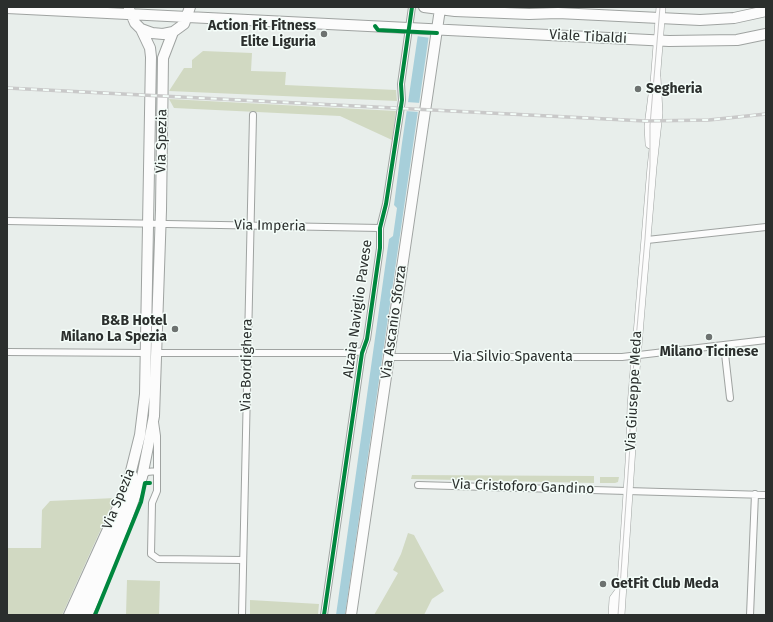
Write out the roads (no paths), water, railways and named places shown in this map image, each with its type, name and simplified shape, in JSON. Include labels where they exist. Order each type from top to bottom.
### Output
[{"type":"highway","points":[[78,615],[111,541],[137,476]]},
{"type":"main road","name":"Viale Tibaldi","points":[[424,7],[529,14],[558,13],[718,20],[749,11],[766,11]]},
{"type":"main road","name":"Viale Tibaldi","points":[[7,8],[112,13],[129,10],[189,12],[434,30],[659,41],[715,42],[737,40],[766,34]]},
{"type":"main road","name":"Via Ascanio Sforza","points":[[351,615],[390,357],[438,8]]},
{"type":"main road","name":"Via Spezia","points":[[69,615],[137,476],[145,394],[151,58],[150,48],[141,29],[135,23],[129,10]]},
{"type":"main road","points":[[141,29],[157,34],[173,32],[184,24],[189,12]]},
{"type":"main road","name":"Via Spezia","points":[[87,615],[110,565],[154,416],[161,224],[163,58],[173,32]]},
{"type":"street","name":"Alzaia Naviglio Pavese","points":[[324,615],[363,351],[367,339],[380,248],[380,228],[386,204],[402,100],[401,84],[412,28],[412,7]]},
{"type":"street","name":"Via Giuseppe Meda","points":[[620,615],[636,356],[652,167],[649,126],[656,77],[661,7]]},
{"type":"street","name":"Via Bordighera","points":[[242,615],[253,115]]},
{"type":"street","points":[[7,221],[161,224]]},
{"type":"street","name":"Via Imperia","points":[[161,224],[380,228]]},
{"type":"street","points":[[646,240],[766,227]]},
{"type":"street","name":"Via Silvio Spaventa","points":[[390,357],[636,356],[766,340]]},
{"type":"street","points":[[724,346],[730,398]]},
{"type":"street","points":[[7,352],[146,353],[147,349],[152,347],[156,349],[157,353],[347,353],[363,351]]},
{"type":"street","name":"Via Spezia","points":[[154,416],[157,436],[157,491],[152,503],[151,554],[154,557],[243,560]]},
{"type":"street","name":"Via Spezia","points":[[137,476],[147,472],[157,471]]},
{"type":"street","name":"Via Cristoforo Gandino","points":[[418,485],[766,495]]},
{"type":"street","points":[[750,615],[755,494]]},
{"type":"street","points":[[613,615],[614,599],[622,588]]},
{"type":"water","points":[[422,7],[433,7],[345,615],[336,615],[389,239],[393,236],[397,208],[394,205]]},
{"type":"tram line","points":[[618,615],[630,446],[630,406],[645,239],[650,166],[650,125],[660,7]]},
{"type":"railway","points":[[7,88],[645,121],[709,120],[766,114]]},
{"type":"place","name":"Action Fit Fitness Elite Liguria","points":[[324,34]]},
{"type":"place","name":"Segheria","points":[[638,89]]},
{"type":"place","name":"B&B Hotel Milano La Spezia","points":[[175,329]]},
{"type":"place","name":"Milano Ticinese","points":[[709,337]]},
{"type":"place","name":"GetFit Club Meda","points":[[603,584]]}]
